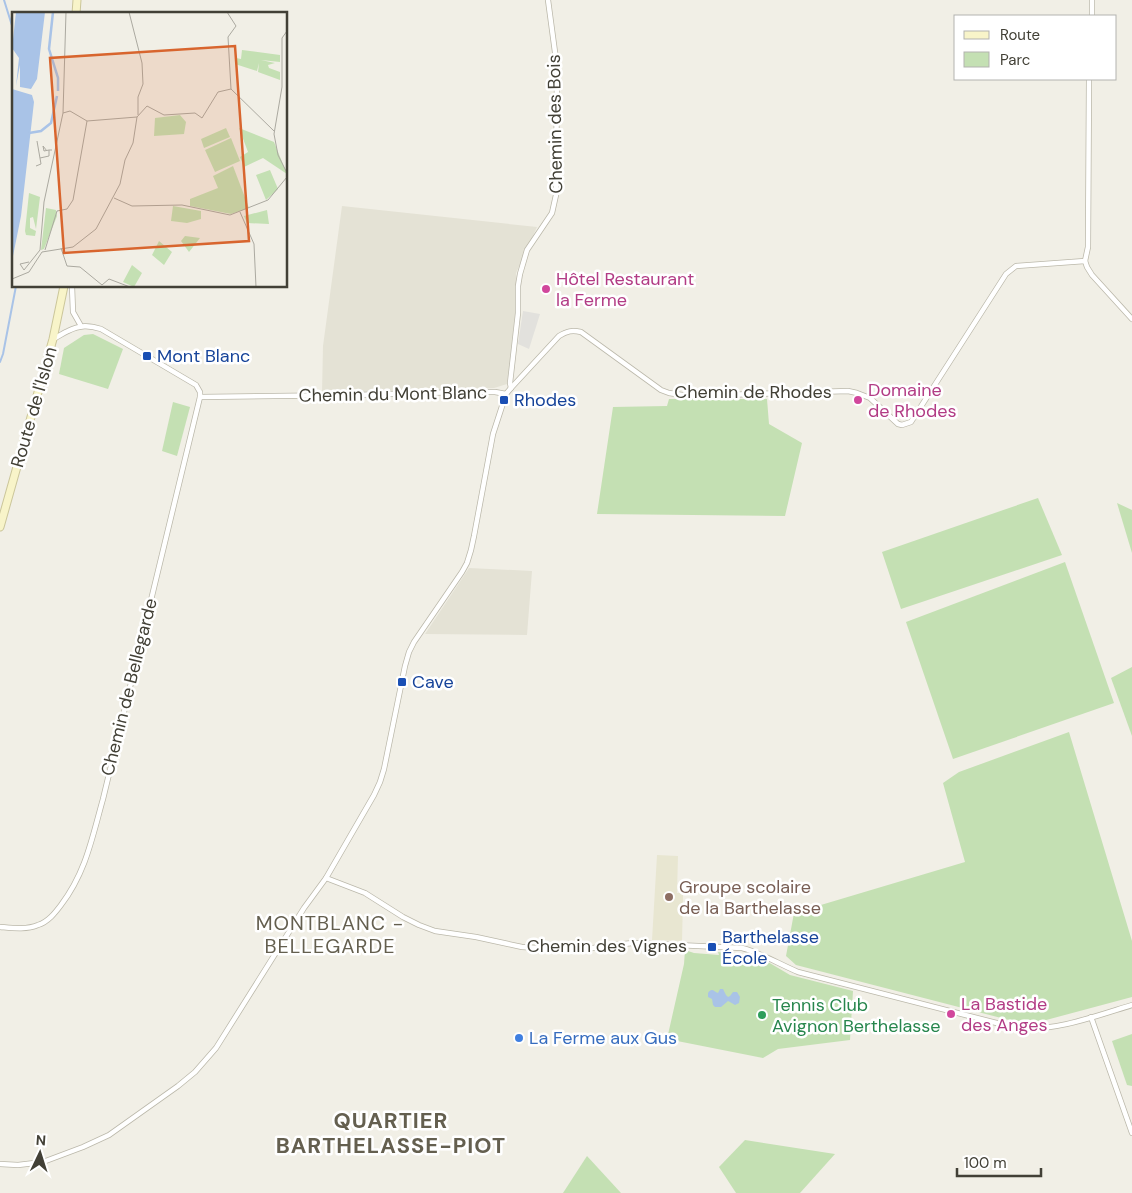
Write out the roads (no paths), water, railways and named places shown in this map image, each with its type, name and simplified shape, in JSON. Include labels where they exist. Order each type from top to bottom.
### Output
[{"type":"street","name":"Chemin des Bois","points":[[511,388],[520,274],[527,250],[552,213],[556,195],[557,67],[548,0]]},
{"type":"street","points":[[1092,0],[1092,15]]},
{"type":"street","points":[[1089,80],[1088,247],[1085,261],[1092,275],[1132,319]]},
{"type":"street","name":"Chemin de Rhodes","points":[[506,394],[559,336],[574,330],[581,332],[661,390],[669,393],[689,396],[848,391],[870,398],[898,424],[907,425],[911,422],[1006,274],[1016,266],[1085,261]]},
{"type":"street","name":"Route de l'Islon","points":[[0,527],[53,339],[64,288]]},
{"type":"street","points":[[72,288],[73,312],[81,326]]},
{"type":"street","points":[[53,339],[81,326],[101,329],[196,385],[200,392],[200,397]]},
{"type":"street","name":"Chemin du Mont Blanc","points":[[200,397],[461,392],[495,392],[506,394],[493,434],[469,557],[462,572],[409,652],[380,782],[326,878]]},
{"type":"street","name":"Chemin de Bellegarde","points":[[0,927],[29,928],[45,921],[57,910],[75,886],[86,861],[200,397]]},
{"type":"street","points":[[0,1164],[18,1166],[43,1162],[109,1135],[195,1072],[216,1048],[304,908],[326,878]]},
{"type":"street","name":"Chemin des Vignes","points":[[326,878],[365,893],[419,926],[435,932],[476,937],[522,947],[570,950],[633,943],[742,948],[754,951],[798,972],[1016,1028],[1043,1028],[1132,1005]]},
{"type":"street","points":[[1091,1017],[1132,1133]]},
{"type":"water","points":[[720,989],[723,989],[728,997],[733,992],[737,992],[740,997],[739,1003],[735,1005],[728,1001],[721,1007],[715,1007],[712,999],[708,997],[708,993],[712,990],[718,993]]},
{"type":"waterway","points":[[4,0],[12,26]]},
{"type":"waterway","points":[[0,362],[16,288]]},
{"type":"place","name":"Hôtel Restaurant la Ferme","points":[[546,289]]},
{"type":"place","name":"Mont Blanc","points":[[147,356]]},
{"type":"place","name":"Rhodes","points":[[504,400]]},
{"type":"place","name":"Domaine de Rhodes","points":[[858,400]]},
{"type":"place","name":"Cave","points":[[402,682]]},
{"type":"place","name":"Groupe scolaire de la Barthelasse","points":[[669,897]]},
{"type":"place","name":"Barthelasse École","points":[[712,947]]},
{"type":"place","name":"La Bastide des Anges","points":[[951,1014]]},
{"type":"place","name":"Tennis Club Avignon Berthelasse","points":[[762,1015]]},
{"type":"place","name":"La Ferme aux Gus","points":[[519,1038]]},
{"type":"district","name":"MONTBLANC - BELLEGARDE","points":[[330,934]]},
{"type":"district","name":"QUARTIER BARTHELASSE-PIOT","points":[[391,1132]]}]
